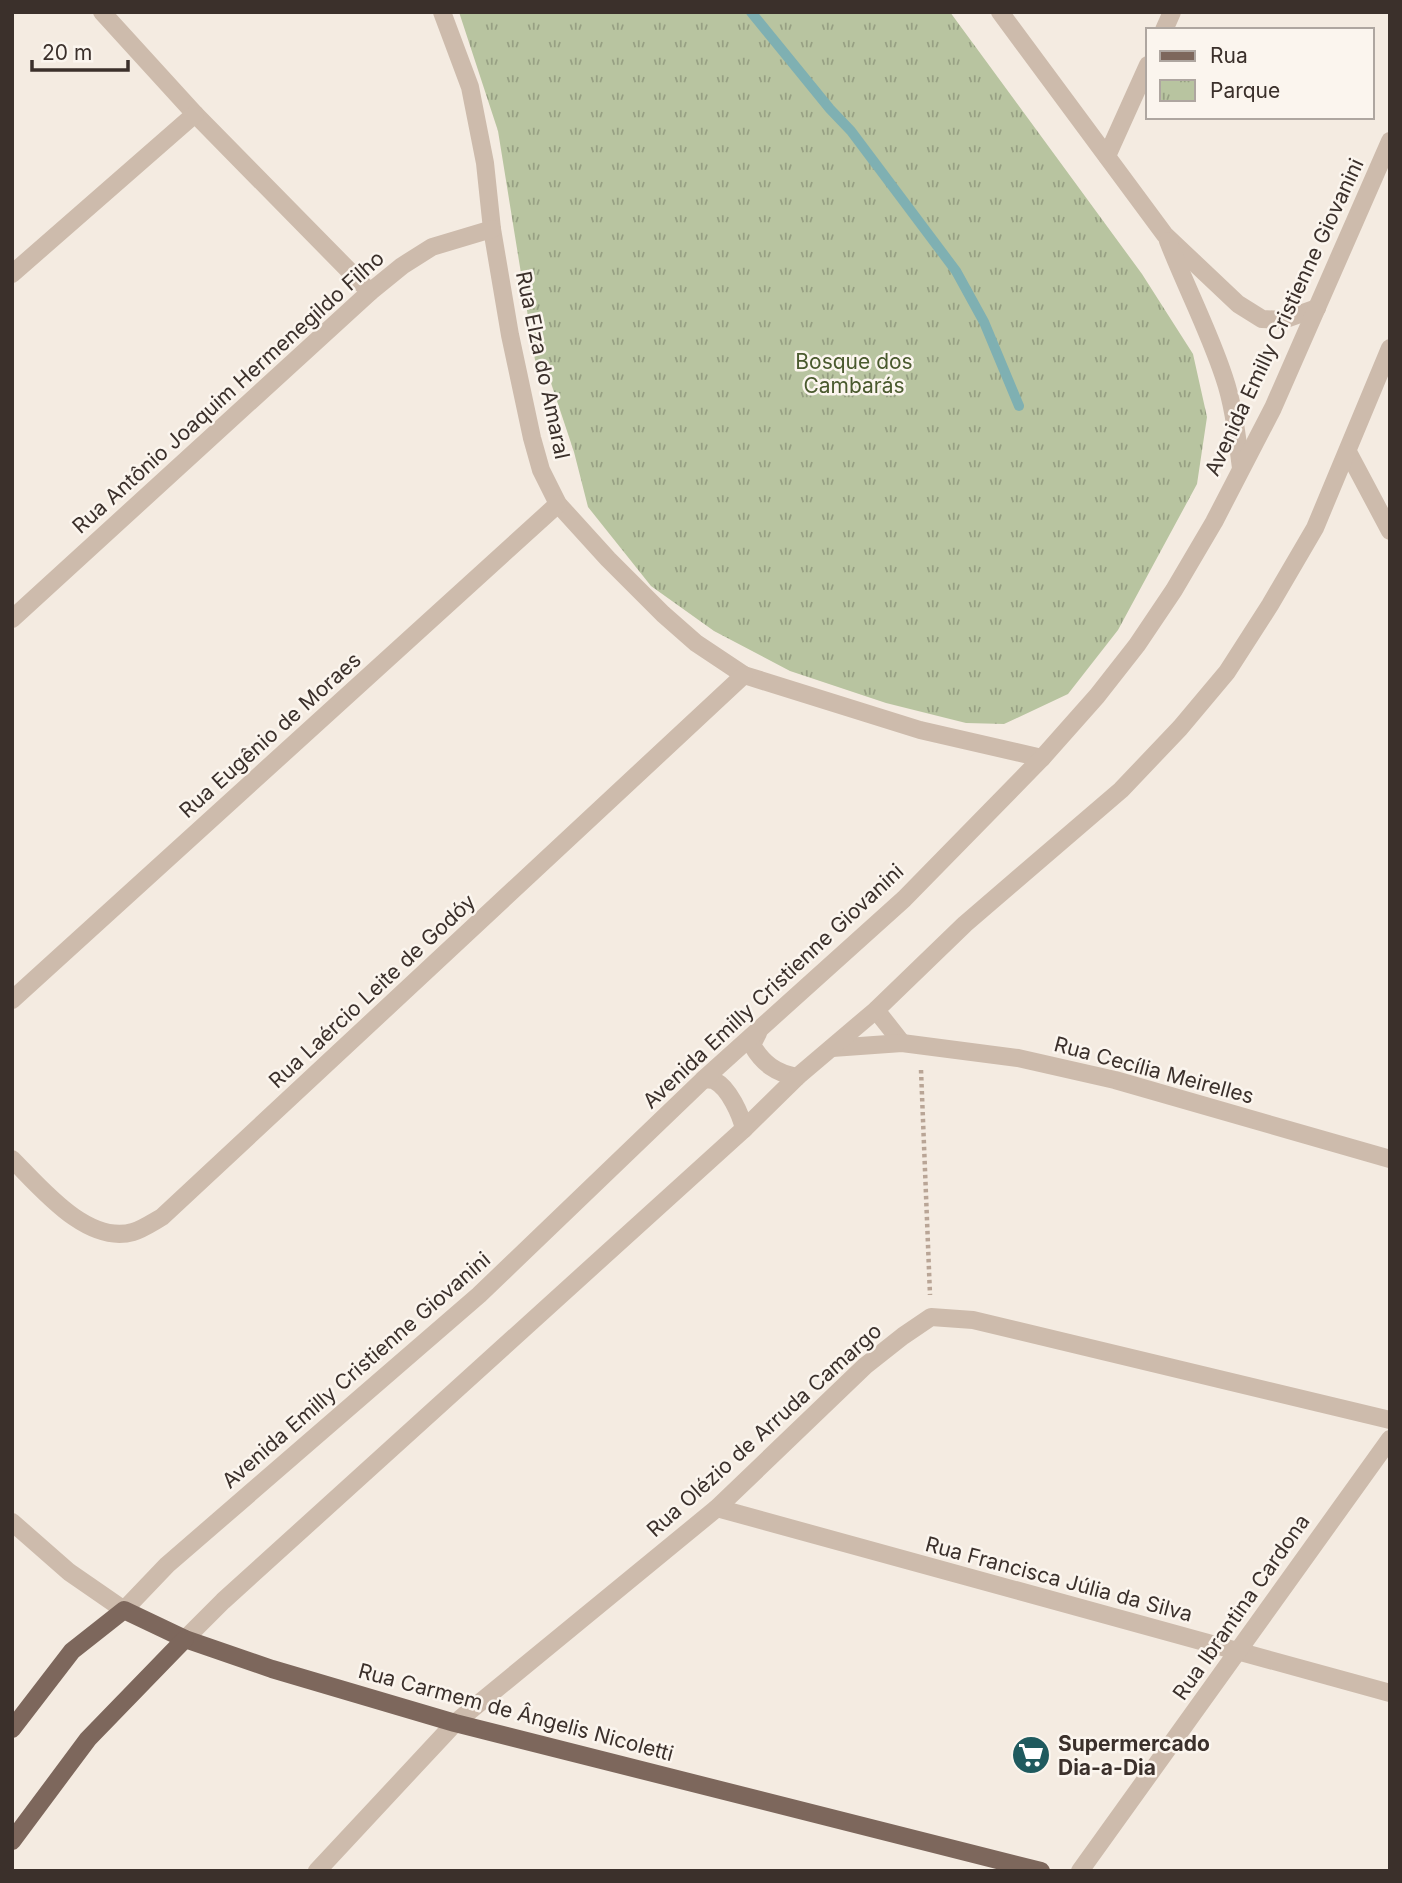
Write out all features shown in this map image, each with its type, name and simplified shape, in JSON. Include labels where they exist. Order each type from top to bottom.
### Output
[{"type":"main road","name":"Rua Carmem de Ângelis Nicoletti","points":[[124,1610],[185,1639],[272,1669],[455,1723],[1041,1871]]},
{"type":"main road","name":"Avenida Emilly Cristienne Giovanini","points":[[12,1729],[72,1651],[124,1610]]},
{"type":"main road","points":[[12,1841],[88,1739],[185,1639]]},
{"type":"street","points":[[102,12],[195,114],[370,292]]},
{"type":"street","name":"Rua Elza do Amaral","points":[[442,12],[470,87],[485,163],[492,229],[510,335],[532,438],[541,470],[558,504],[663,614],[696,643],[744,676],[920,730],[1042,758]]},
{"type":"street","points":[[1000,12],[1165,235],[1238,304],[1262,319],[1283,320],[1317,308]]},
{"type":"street","points":[[1165,28],[1172,12]]},
{"type":"street","points":[[1107,156],[1146,69]]},
{"type":"street","points":[[12,274],[195,114]]},
{"type":"street","name":"Avenida Emilly Cristienne Giovanini","points":[[124,1610],[167,1565],[479,1295],[704,1079],[904,899],[1042,758],[1097,696],[1174,590],[1214,523],[1273,408],[1390,141]]},
{"type":"street","name":"Rua Antônio Joaquim Hermenegildo Filho","points":[[12,619],[402,265],[432,247],[492,229]]},
{"type":"street","points":[[1165,235],[1226,380],[1241,468]]},
{"type":"street","points":[[185,1639],[234,1591],[744,1129],[797,1077],[876,1010],[965,924],[1121,790],[1180,728],[1227,672],[1315,528],[1390,348]]},
{"type":"street","points":[[1348,452],[1390,531]]},
{"type":"street","name":"Rua Eugênio de Moraes","points":[[12,1000],[558,504]]},
{"type":"street","name":"Rua Laércio Leite de Godóy","points":[[12,1159],[57,1203],[87,1225],[112,1234],[134,1232],[162,1217],[744,676]]},
{"type":"street","points":[[876,1010],[911,1044]]},
{"type":"street","points":[[758,1032],[752,1045],[759,1057],[771,1068],[797,1077]]},
{"type":"street","name":"Rua Cecília Meirelles","points":[[832,1048],[911,1044],[1018,1058],[1103,1077],[1390,1159]]},
{"type":"street","points":[[704,1079],[716,1081],[729,1096],[741,1116],[744,1129]]},
{"type":"street","points":[[930,1317],[973,1320],[1390,1420]]},
{"type":"street","name":"Rua Olézio de Arruda Camargo","points":[[317,1871],[455,1723],[717,1508],[864,1366],[930,1317]]},
{"type":"street","name":"Rua Ibrantina Cardona","points":[[1080,1871],[1390,1439]]},
{"type":"street","name":"Rua Francisca Júlia da Silva","points":[[717,1508],[1390,1693]]},
{"type":"street","name":"Rua Carmem de Ângelis Nicoletti","points":[[12,1522],[69,1572],[124,1610]]},
{"type":"path","points":[[911,1044],[930,1317]]},
{"type":"green space","name":"Bosque dos Cambarás","points":[[459,12],[950,12],[1142,274],[1193,354],[1207,417],[1197,484],[1118,630],[1068,694],[1004,724],[966,723],[886,703],[790,671],[714,631],[651,586],[588,507],[574,452],[549,377],[535,360],[498,131]]},
{"type":"waterway","points":[[751,12],[851,131],[956,271],[984,322],[1019,406]]},
{"type":"place","name":"Supermercado Dia-a-Dia","points":[[1031,1755]]}]
